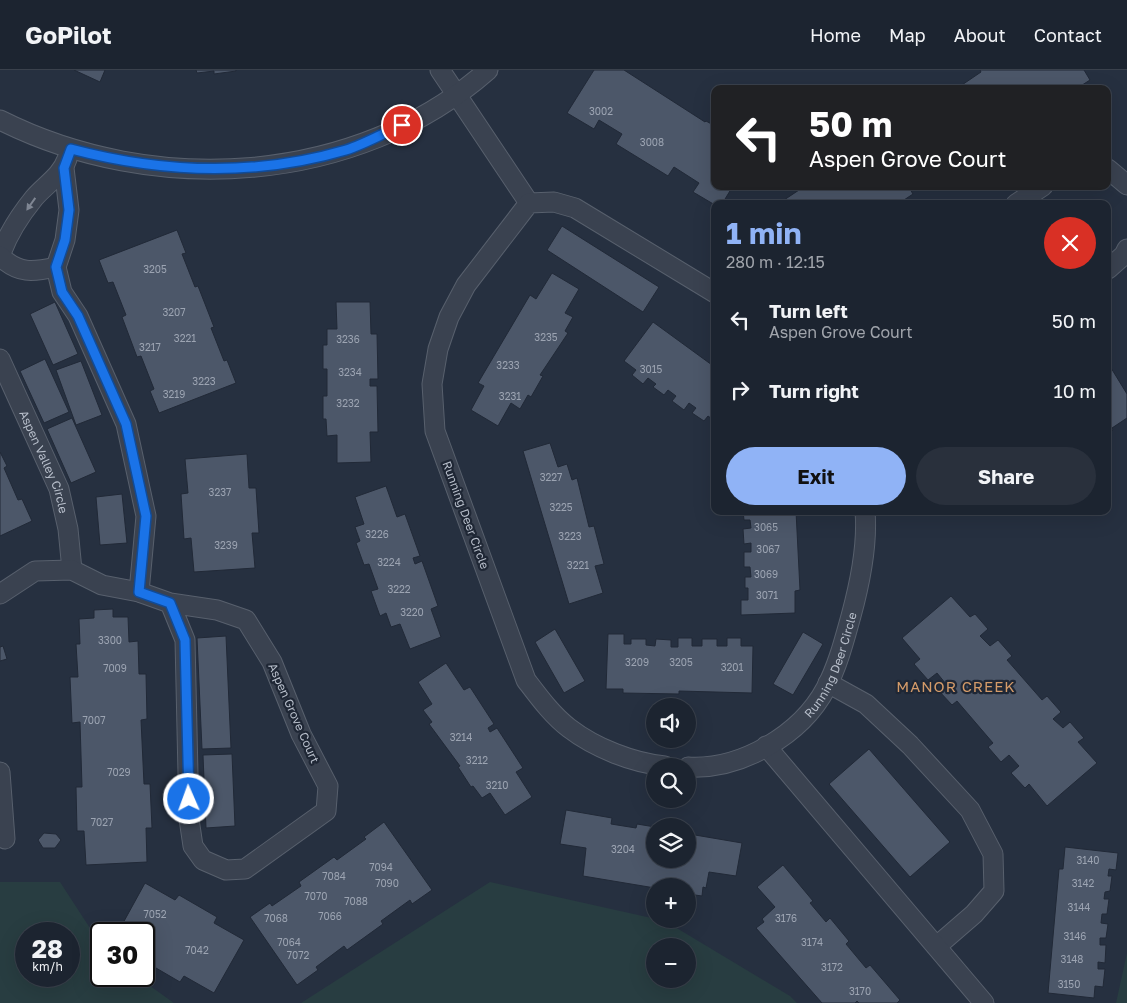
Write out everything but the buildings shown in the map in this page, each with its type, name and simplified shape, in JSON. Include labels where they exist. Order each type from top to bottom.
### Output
[{"type":"street","points":[[440,70],[529,203],[554,202],[576,208],[711,291]]},
{"type":"street","points":[[0,120],[71,149],[143,164],[177,169],[262,167],[300,161],[348,149],[420,117],[456,94],[488,70]]},
{"type":"street","points":[[56,267],[23,270],[11,266],[0,256],[4,245],[34,199],[64,168],[71,149]]},
{"type":"street","points":[[64,168],[69,210],[65,240],[56,267],[62,292],[78,316],[126,424],[146,516],[139,592]]},
{"type":"street","points":[[1111,172],[1127,185]]},
{"type":"street","points":[[1022,200],[1037,190]]},
{"type":"street","name":"Running Deer Circle","points":[[529,203],[466,285],[449,317],[438,349],[432,384],[435,431],[526,680],[544,704],[570,729],[606,749],[646,760]]},
{"type":"street","points":[[1111,266],[1124,255],[1127,249]]},
{"type":"street","name":"Aspen Valley Circle","points":[[0,359],[59,489],[68,529],[72,570]]},
{"type":"street","name":"Running Deer Circle","points":[[696,767],[723,764],[755,753],[783,737],[806,715],[828,683],[837,666],[857,593],[864,550],[865,515]]},
{"type":"street","points":[[0,594],[35,571],[72,570]]},
{"type":"street","name":"Aspen Grove Court","points":[[72,570],[102,585],[139,592],[170,603],[217,610],[246,620],[272,662],[301,734],[328,786],[326,811],[244,869],[226,870],[203,860],[194,846],[190,819],[185,640],[170,603]]},
{"type":"street","points":[[828,683],[866,704],[910,745],[970,810],[993,854],[994,891],[974,914],[936,946]]},
{"type":"street","points":[[766,746],[984,1003]]},
{"type":"street","points":[[0,772],[5,839]]},
{"type":"green space","points":[[0,882],[60,882],[90,928],[90,987],[151,987],[174,1003],[0,1003]]},
{"type":"green space","points":[[490,882],[646,917],[646,928],[677,928],[693,938],[646,938],[646,988],[696,988],[696,940],[790,996],[797,1003],[301,1003]]},
{"type":"green space","points":[[1127,953],[1127,1003],[1116,1003]]},
{"type":"district","name":"MANOR CREEK","points":[[956,686]]},
{"type":"route","points":[[189,799],[185,640],[170,603],[139,592],[146,516],[126,424],[78,316],[62,292],[56,267],[65,240],[69,210],[64,168],[71,149],[177,169],[217,170],[262,167],[300,161],[348,149],[402,125]]}]
